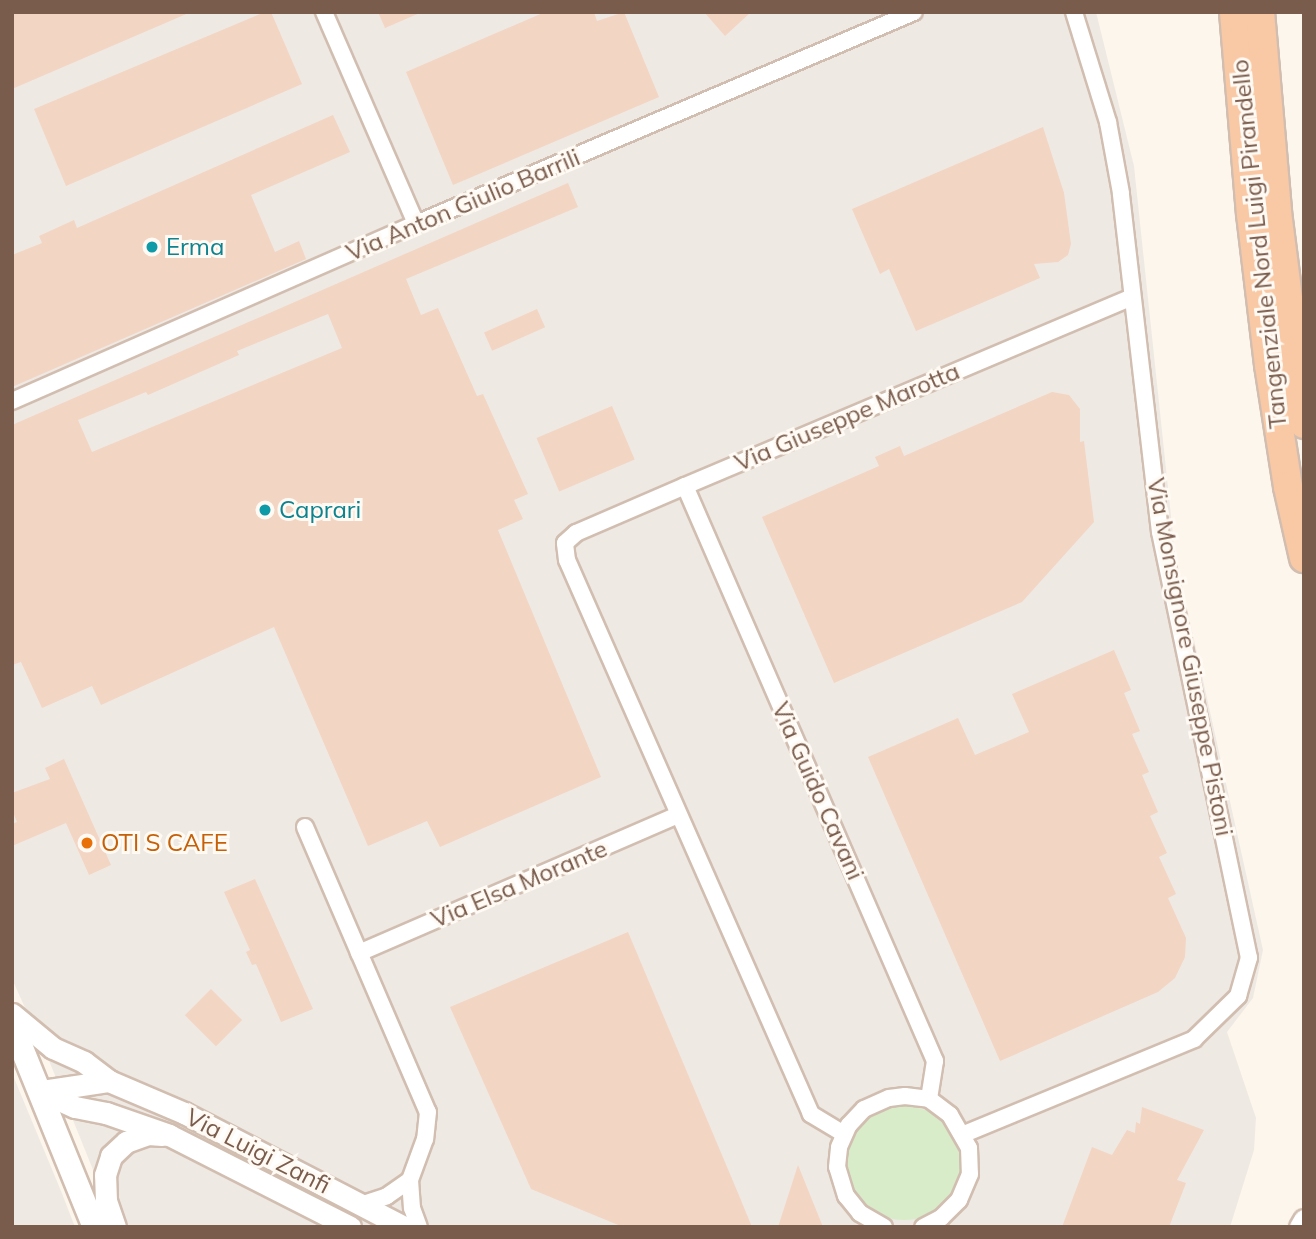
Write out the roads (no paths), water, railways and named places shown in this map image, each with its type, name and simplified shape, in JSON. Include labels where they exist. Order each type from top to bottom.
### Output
[{"type":"highway","name":"Tangenziale Nord Luigi Pirandello","points":[[1234,12],[1251,214],[1269,365],[1288,487],[1304,558]]},
{"type":"highway","name":"Tangenziale Nord Luigi Pirandello","points":[[1260,12],[1277,212],[1304,424]]},
{"type":"main road","points":[[12,1025],[94,1227]]},
{"type":"street","points":[[324,12],[416,224]]},
{"type":"street","name":"Via Anton Giulio Barrili","points":[[12,401],[416,224],[915,12]]},
{"type":"street","name":"Via Monsignore Giuseppe Pistoni","points":[[964,1134],[1194,1039],[1238,996],[1249,958],[1160,532],[1121,193],[1108,122],[1074,12]]},
{"type":"street","name":"Via Giuseppe Marotta","points":[[678,815],[567,560],[565,543],[576,533],[1132,297]]},
{"type":"street","name":"Via Guido Cavani","points":[[685,486],[935,1061],[929,1099]]},
{"type":"street","points":[[678,815],[811,1114],[844,1134]]},
{"type":"street","name":"Via Elsa Morante","points":[[359,953],[678,815]]},
{"type":"street","points":[[305,827],[428,1112],[425,1139],[410,1180],[412,1208],[419,1227]]},
{"type":"street","name":"Via Luigi Zanfi","points":[[12,1014],[53,1048],[84,1062],[109,1081],[184,1113],[404,1227]]},
{"type":"street","points":[[40,1091],[109,1081]]},
{"type":"street","name":"Via Luigi Zanfi","points":[[40,1091],[75,1107],[106,1113],[170,1135],[350,1227]]},
{"type":"street","points":[[884,1227],[860,1213],[840,1182],[837,1167],[844,1134],[857,1115],[874,1103],[905,1096],[929,1099],[950,1115],[964,1134],[969,1148],[970,1174],[948,1219],[923,1227]]},
{"type":"street","points":[[115,1227],[106,1200],[105,1175],[111,1156],[126,1142],[148,1134],[170,1135]]},
{"type":"street","points":[[363,1204],[387,1196],[410,1180]]},
{"type":"street","points":[[1300,1227],[1304,1220]]},
{"type":"place","name":"Erma","points":[[152,247]]},
{"type":"place","name":"Caprari","points":[[265,510]]},
{"type":"place","name":"OTI S CAFE","points":[[87,843]]}]
